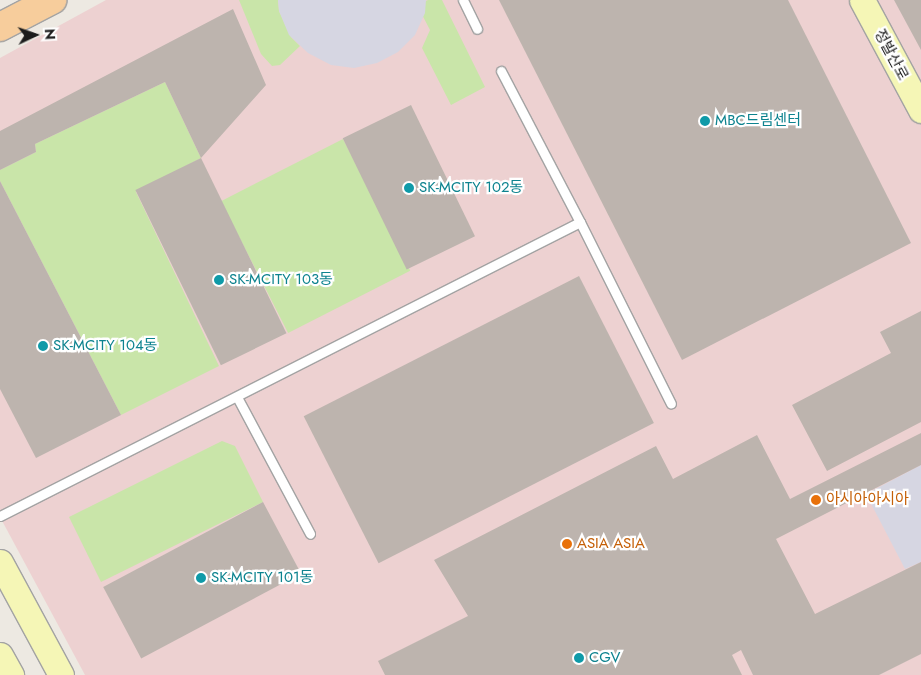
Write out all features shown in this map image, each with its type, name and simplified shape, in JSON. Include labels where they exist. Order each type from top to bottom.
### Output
[{"type":"main road","points":[[0,27],[52,0]]},
{"type":"main road","name":"정발산로","points":[[862,0],[921,110]]},
{"type":"main road","points":[[0,562],[61,675]]},
{"type":"main road","points":[[0,655],[10,675]]},
{"type":"lane","points":[[463,0],[477,29]]},
{"type":"lane","points":[[501,71],[580,222],[671,404]]},
{"type":"lane","points":[[0,516],[580,222]]},
{"type":"lane","points":[[237,397],[310,534]]},
{"type":"shaded area","points":[[106,0],[921,0],[921,675],[85,675],[0,517],[0,58]]},
{"type":"shaded area","points":[[278,0],[426,0],[425,13],[415,35],[398,52],[377,63],[354,68],[331,65],[308,53],[289,35],[279,11]]},
{"type":"shaded area","points":[[921,465],[921,562],[905,569],[866,494]]},
{"type":"green space","points":[[239,0],[278,0],[279,11],[291,37],[300,46],[280,65],[272,66],[261,54]]},
{"type":"green space","points":[[428,0],[442,0],[485,87],[451,105],[422,48],[430,30],[417,5]]},
{"type":"green space","points":[[165,82],[201,158],[136,192],[219,366],[121,415],[0,181],[0,170],[36,152],[35,144]]},
{"type":"green space","points":[[343,139],[410,271],[288,333],[221,201]]},
{"type":"green space","points":[[222,441],[235,446],[263,502],[101,582],[69,517]]},
{"type":"building","name":"MBC드림센터","points":[[499,0],[788,0],[911,243],[682,360]]},
{"type":"building","points":[[894,0],[921,0],[921,50]]},
{"type":"building","points":[[233,9],[266,85],[201,158],[165,82],[35,144],[36,152],[0,170],[0,131]]},
{"type":"building","name":"SK-MCITY 102동","points":[[411,105],[475,236],[407,270],[343,138]]},
{"type":"building","name":"SK-MCITY 103동","points":[[201,158],[286,333],[221,365],[135,190]]},
{"type":"building","name":"SK-MCITY 104동","points":[[0,181],[121,415],[36,458],[0,389]]},
{"type":"building","points":[[579,276],[654,423],[379,563],[304,416]]},
{"type":"building","points":[[921,311],[921,422],[827,471],[792,405],[891,353],[880,332]]},
{"type":"building","points":[[921,433],[921,465],[776,539],[815,614],[921,562],[921,654],[879,675],[753,675],[741,650],[732,655],[742,675],[385,675],[378,661],[468,616],[434,560],[656,446],[673,479],[757,435],[790,499]]},
{"type":"building","name":"SK-MCITY 101동","points":[[263,502],[301,574],[141,658],[103,587]]},
{"type":"place","name":"MBC드림센터","points":[[705,121]]},
{"type":"place","name":"SK-MCITY 102동","points":[[409,188]]},
{"type":"place","name":"SK-MCITY 103동","points":[[219,280]]},
{"type":"place","name":"SK-MCITY 104동","points":[[43,346]]},
{"type":"place","name":"아시아아시아","points":[[816,500]]},
{"type":"place","name":"ASIA ASIA","points":[[567,544]]},
{"type":"place","name":"SK-MCITY 101동","points":[[201,578]]},
{"type":"place","name":"CGV","points":[[579,658]]}]
